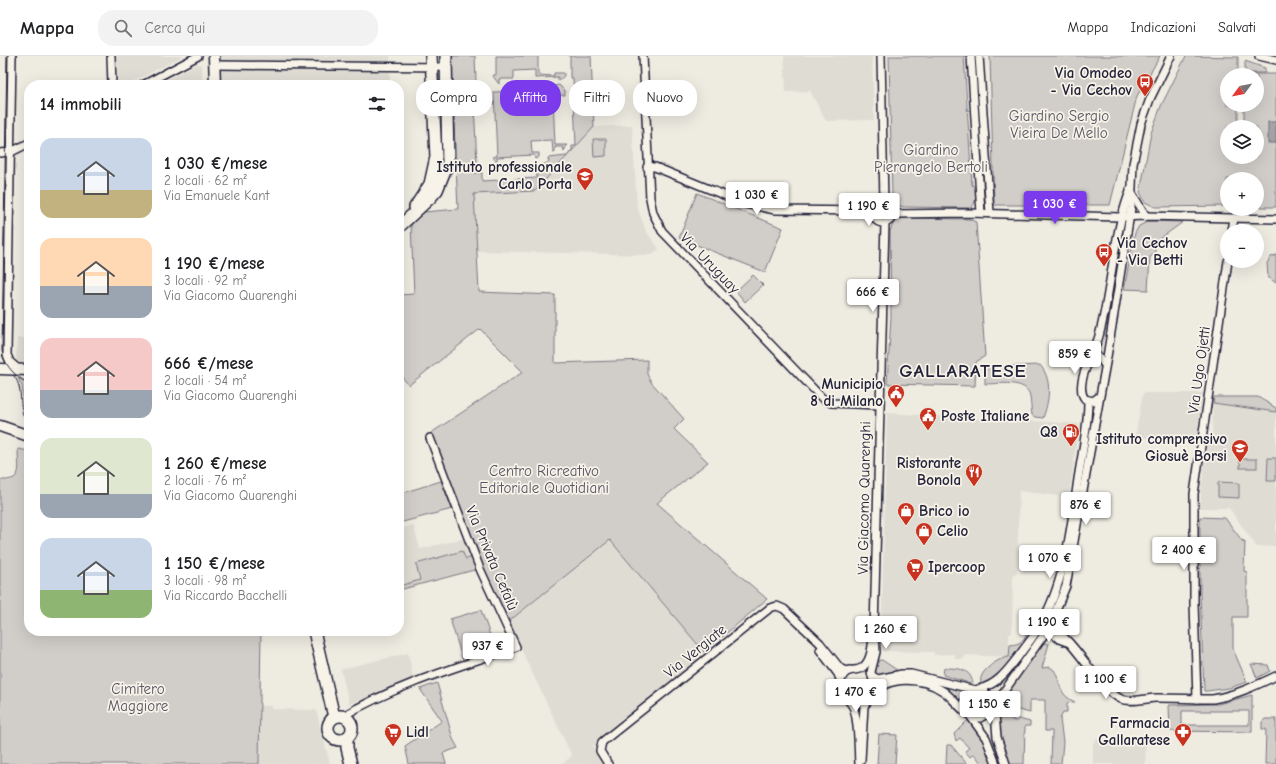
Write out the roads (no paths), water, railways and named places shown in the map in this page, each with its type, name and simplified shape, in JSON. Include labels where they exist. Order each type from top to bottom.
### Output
[{"type":"main road","points":[[215,60],[215,80]]},
{"type":"main road","points":[[410,216],[430,184],[436,157],[432,61]]},
{"type":"main road","points":[[404,221],[430,199],[436,190],[448,163],[446,61]]},
{"type":"main road","points":[[0,369],[24,370]]},
{"type":"main road","points":[[0,426],[24,434]]},
{"type":"main road","points":[[316,636],[340,717]]},
{"type":"main road","points":[[320,636],[340,717]]},
{"type":"main road","points":[[340,717],[349,720],[352,727],[351,733],[343,739],[332,737],[328,731],[329,723],[340,717]]},
{"type":"main road","points":[[343,739],[345,764]]},
{"type":"main road","points":[[343,739],[347,748],[350,764]]},
{"type":"street","points":[[12,56],[7,355],[10,362],[18,369]]},
{"type":"street","points":[[111,56],[112,80]]},
{"type":"street","points":[[152,80],[198,56]]},
{"type":"street","name":"Via Uruguay","points":[[643,56],[648,167],[652,209],[663,232],[803,380],[828,402],[879,405]]},
{"type":"street","points":[[881,56],[884,203]]},
{"type":"street","points":[[971,56],[981,213]]},
{"type":"street","points":[[979,56],[990,213]]},
{"type":"street","points":[[971,717],[984,717],[990,712],[992,706],[1048,629],[1066,586],[1097,418],[1104,364],[1129,217],[1133,164],[1141,124],[1150,99],[1171,56]]},
{"type":"street","points":[[1259,56],[1276,60]]},
{"type":"street","points":[[215,60],[446,61]]},
{"type":"street","points":[[0,153],[11,152],[24,146]]},
{"type":"street","points":[[648,167],[655,167],[746,204],[775,210],[873,211]]},
{"type":"street","points":[[1130,190],[1146,216]]},
{"type":"street","points":[[965,710],[965,698],[977,690],[994,683],[1006,672],[1040,626],[1057,588],[1065,557],[1088,417],[1088,401],[1082,394],[1088,360],[1099,338],[1120,217],[1130,190]]},
{"type":"street","points":[[873,211],[876,206],[884,203]]},
{"type":"street","points":[[873,211],[876,220],[885,223],[890,220],[893,214],[892,208],[884,203]]},
{"type":"street","points":[[893,214],[990,213],[1120,217],[1146,216],[1276,219]]},
{"type":"street","points":[[1233,224],[1234,218]]},
{"type":"street","name":"Via Giacomo Quarenghi","points":[[858,668],[864,666],[869,656],[874,629],[885,223]]},
{"type":"street","name":"Via Ugo Ojetti","points":[[1197,699],[1194,602],[1194,491],[1227,268]]},
{"type":"street","points":[[1088,360],[1092,357],[1098,357],[1104,364]]},
{"type":"street","points":[[1088,401],[1095,400],[1099,397]]},
{"type":"street","name":"Via Privata Cefalù","points":[[340,717],[403,688],[516,647],[480,569],[430,438]]},
{"type":"street","name":"Via Vergiate","points":[[608,764],[600,748],[604,741],[768,609],[777,606],[784,609],[820,643],[840,668],[844,671],[850,670]]},
{"type":"street","points":[[1040,626],[1057,630],[1087,663],[1101,684],[1123,700],[1213,699],[1238,693],[1276,676]]},
{"type":"street","name":"Via Giacomo Quarenghi","points":[[872,696],[875,686],[871,672],[877,644],[874,629]]},
{"type":"street","name":"Via Vergiate","points":[[809,634],[829,664],[840,676],[841,682]]},
{"type":"street","points":[[860,764],[853,707],[841,691],[841,682],[844,675],[850,670],[858,668],[867,671],[878,680],[902,674],[911,674],[977,690],[990,696],[995,714],[997,737],[1006,764]]},
{"type":"street","points":[[860,764],[863,754],[864,707],[867,701],[878,690],[887,684],[899,680],[908,680],[942,691],[965,710],[986,738],[996,764]]},
{"type":"street","points":[[847,700],[857,704],[867,701]]},
{"type":"tram line","points":[[7,56],[2,350],[5,360],[11,370],[24,381]]},
{"type":"tram line","points":[[14,376],[18,382],[22,413],[24,417]]},
{"type":"place","name":"Via Omodeo - Via Cechov","points":[[1145,97]]},
{"type":"place","name":"Istituto professionale Carlo Porta","points":[[585,191]]},
{"type":"place","name":"Via Cechov - Via Betti","points":[[1104,267]]},
{"type":"place","name":"Municipio 8 di Milano","points":[[896,408]]},
{"type":"place","name":"Poste Italiane","points":[[928,431]]},
{"type":"place","name":"Q8","points":[[1071,447]]},
{"type":"place","name":"Istituto comprensivo Giosuè Borsi","points":[[1240,463]]},
{"type":"place","name":"Ristorante Bonola","points":[[974,487]]},
{"type":"place","name":"Brico io","points":[[906,526]]},
{"type":"place","name":"Celio","points":[[924,546]]},
{"type":"place","name":"Ipercoop","points":[[915,582]]},
{"type":"place","name":"Lidl","points":[[393,747]]},
{"type":"place","name":"Farmacia Gallaratese","points":[[1183,747]]},
{"type":"district","name":"GALLARATESE","points":[[963,370]]},
{"type":"park label","name":"Giardino Sergio Vieira De Mello","points":[[1059,124]]},
{"type":"park label","name":"Giardino Pierangelo Bertoli","points":[[931,158]]},
{"type":"park label","name":"Centro Ricreativo Editoriale Quotidiani","points":[[544,480]]},
{"type":"park label","name":"Cimitero Maggiore","points":[[138,698]]}]
